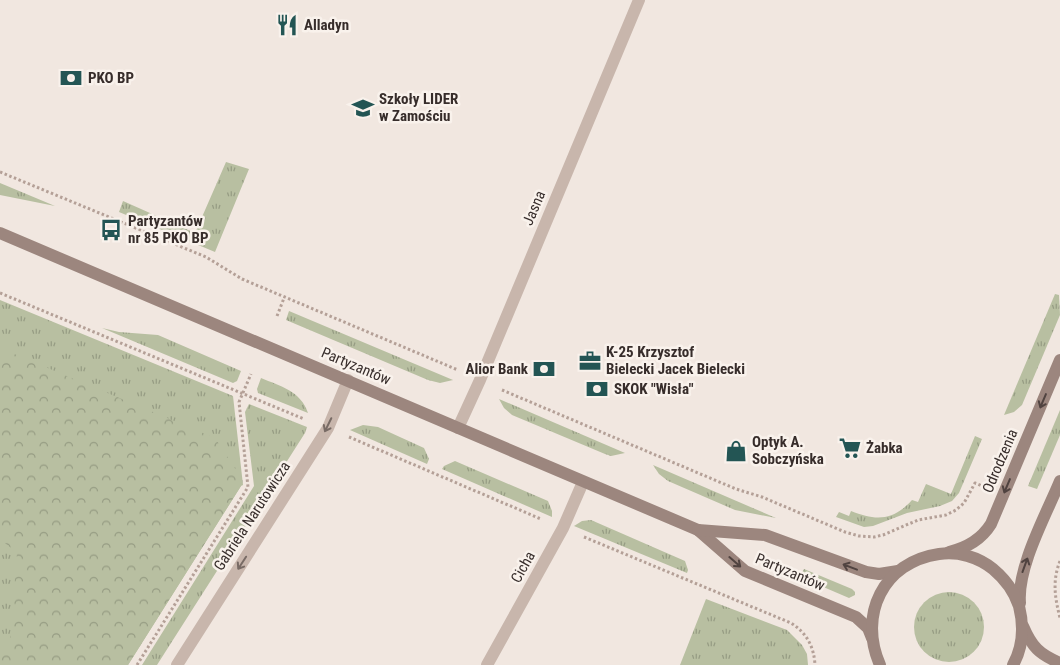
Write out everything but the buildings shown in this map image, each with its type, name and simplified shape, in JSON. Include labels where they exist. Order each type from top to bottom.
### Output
[{"type":"street","name":"Jasna","points":[[458,428],[484,371],[639,0]]},
{"type":"street","name":"Partyzantów","points":[[0,233],[698,530],[745,571],[856,617],[868,628],[872,640]]},
{"type":"street","name":"Odrodzenia","points":[[946,553],[961,549],[974,542],[988,529],[1060,360]]},
{"type":"street","name":"Gabriela Narutowicza","points":[[177,665],[328,428],[348,380]]},
{"type":"street","points":[[1013,665],[1020,647],[1021,619],[1019,593],[1022,574],[1060,481]]},
{"type":"street","name":"Cicha","points":[[487,665],[563,528],[584,482]]},
{"type":"street","name":"Partyzantów","points":[[698,530],[764,535],[866,572],[880,574],[898,571]]},
{"type":"street","points":[[870,665],[872,619],[877,601],[885,585],[898,571],[920,558],[946,553],[969,556],[989,566],[998,574],[1009,587],[1017,602],[1021,619],[1030,641],[1044,656],[1060,663]]},
{"type":"street","points":[[872,640],[880,665]]},
{"type":"path","points":[[0,172],[206,257],[242,279],[462,373]]},
{"type":"path","points":[[0,293],[328,428],[792,623],[800,629],[809,641],[814,652],[815,665]]},
{"type":"path","points":[[277,316],[284,298]]},
{"type":"path","points":[[137,665],[248,487],[240,402],[251,374]]},
{"type":"path","points":[[496,387],[736,489],[762,497],[845,532],[859,536],[874,537],[883,535],[918,520],[946,515],[964,503],[975,483],[986,487]]},
{"type":"path","points":[[1060,561],[1055,576],[1054,589],[1060,618]]},
{"type":"green space","points":[[226,162],[249,169],[215,252],[119,212],[123,201],[195,233]]},
{"type":"green space","points":[[0,183],[55,206],[0,195]]},
{"type":"green space","points":[[1055,294],[1059,295],[1060,315],[1022,405],[1014,412],[1004,415]]},
{"type":"green space","points":[[0,300],[233,396],[243,485],[128,665],[0,665]]},
{"type":"green space","points":[[289,311],[453,380],[440,383],[428,380],[286,320]]},
{"type":"green space","points":[[102,328],[119,332],[158,335],[241,371],[237,381],[233,383]]},
{"type":"green space","points":[[0,348],[215,438],[238,473],[241,486],[128,665],[0,665],[0,639],[10,639],[17,553],[0,539]]},
{"type":"green space","points":[[261,378],[295,394],[308,413],[258,393],[257,389]]},
{"type":"green space","points":[[499,399],[625,453],[611,456],[605,454],[512,415],[504,408]]},
{"type":"green space","points":[[249,404],[307,427],[305,433],[157,665],[142,665],[254,486],[245,412]]},
{"type":"green space","points":[[1060,410],[1060,435],[1037,489],[1028,486]]},
{"type":"green space","points":[[363,425],[378,427],[424,448],[429,459],[427,464],[350,430]]},
{"type":"green space","points":[[975,436],[982,439],[959,493],[952,501],[940,506],[907,513],[873,526],[864,527],[836,517],[839,512],[849,516],[851,511],[876,517],[891,515],[905,507],[912,500],[918,502],[926,484],[951,494]]},
{"type":"green space","points":[[455,461],[548,501],[552,517],[442,469],[444,466]]},
{"type":"green space","points":[[653,465],[776,518],[735,510],[668,481],[659,474]]},
{"type":"green space","points":[[591,520],[685,561],[687,573],[574,526],[582,521]]},
{"type":"green space","points":[[804,569],[852,589],[855,595],[849,598],[800,577]]},
{"type":"green space","points":[[949,592],[962,595],[974,602],[981,614],[984,627],[981,640],[974,652],[962,659],[949,662],[936,659],[924,652],[917,640],[914,627],[917,614],[924,602],[936,595]]},
{"type":"green space","points":[[706,599],[787,630],[802,645],[807,654],[808,665],[680,665]]},
{"type":"place","name":"Alladyn","points":[[287,25]]},
{"type":"place","name":"PKO BP","points":[[71,78]]},
{"type":"place","name":"Szkoły LIDER w Zamościu","points":[[363,108]]},
{"type":"place","name":"Partyzantów nr 85 PKO BP","points":[[111,230]]},
{"type":"place","name":"K-25 Krzysztof Bielecki Jacek Bielecki","points":[[590,361]]},
{"type":"place","name":"Alior Bank","points":[[544,369]]},
{"type":"place","name":"SKOK \"Wisła\"","points":[[597,389]]},
{"type":"place","name":"Żabka","points":[[850,448]]},
{"type":"place","name":"Optyk A. Sobczyńska","points":[[736,451]]}]
